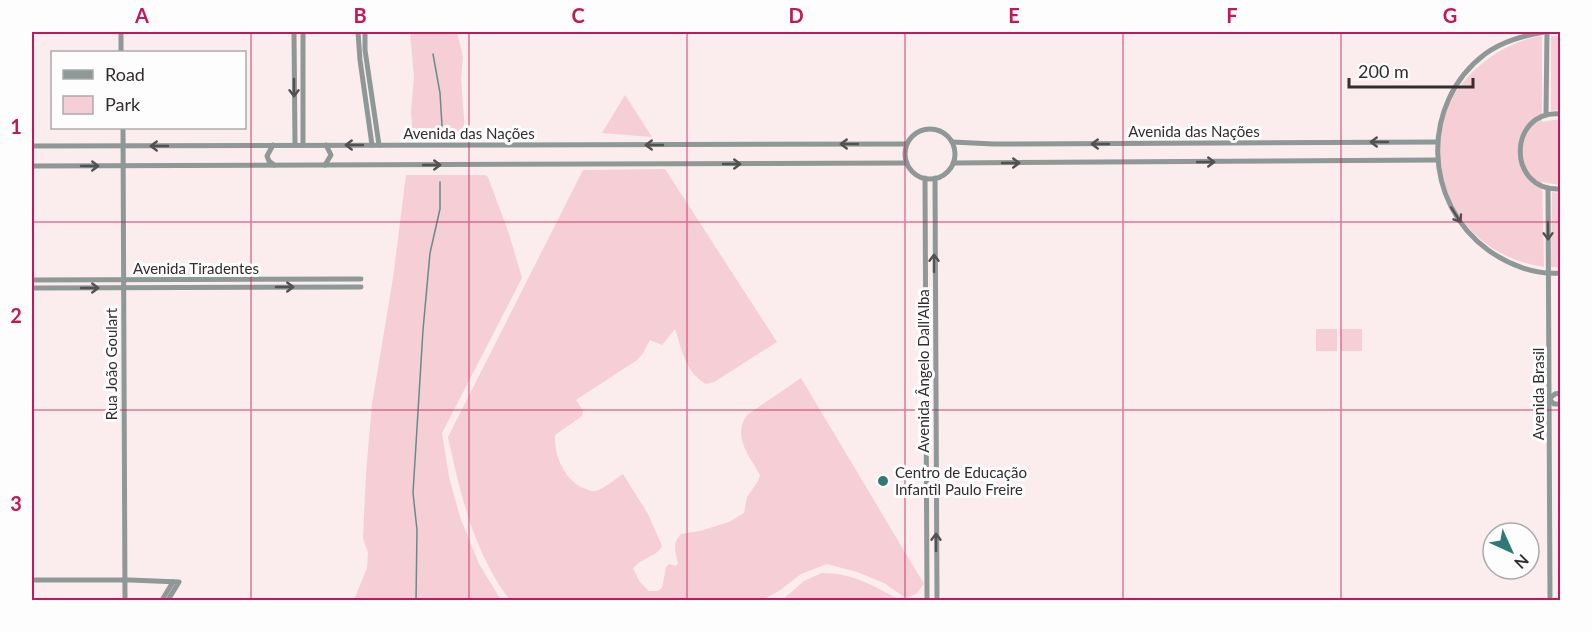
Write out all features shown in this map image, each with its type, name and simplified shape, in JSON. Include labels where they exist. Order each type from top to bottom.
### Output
[{"type":"main road","points":[[121,32],[122,51]]},
{"type":"main road","points":[[294,32],[295,145]]},
{"type":"main road","points":[[303,32],[303,145]]},
{"type":"main road","points":[[358,32],[360,60],[375,145]]},
{"type":"main road","points":[[365,32],[375,145]]},
{"type":"main road","points":[[1546,116],[1545,32],[1521,36],[1501,45],[1485,54],[1472,66],[1449,97],[1443,113],[1437,142],[1437,160],[1449,204],[1472,237],[1498,257],[1512,264],[1549,273],[1560,273]]},
{"type":"main road","points":[[1560,114],[1546,116],[1527,129],[1520,151],[1521,162],[1529,177],[1537,184],[1560,189]]},
{"type":"main road","name":"Rua João Goulart","points":[[123,129],[125,600]]},
{"type":"main road","points":[[926,129],[942,132],[952,142],[955,152],[953,163],[946,172],[935,178],[926,178],[914,173],[907,163],[905,151],[907,144],[912,137],[926,129]]},
{"type":"main road","name":"Avenida das Nações","points":[[952,142],[994,144],[1437,142]]},
{"type":"main road","name":"Avenida das Nações","points":[[32,146],[907,144]]},
{"type":"main road","points":[[325,165],[331,155],[326,145]]},
{"type":"main road","points":[[273,146],[267,156],[274,165]]},
{"type":"main road","name":"Avenida das Nações","points":[[953,163],[1437,160]]},
{"type":"main road","points":[[32,166],[907,163]]},
{"type":"main road","name":"Avenida Ângelo Dall'Alba","points":[[926,178],[927,600]]},
{"type":"main road","name":"Avenida Ângelo Dall'Alba","points":[[935,178],[937,600]]},
{"type":"main road","name":"Avenida Brasil","points":[[1548,188],[1551,600]]},
{"type":"main road","name":"Avenida Tiradentes","points":[[32,280],[361,279]]},
{"type":"main road","name":"Avenida Tiradentes","points":[[32,288],[361,287]]},
{"type":"main road","points":[[1560,393],[1550,399],[1554,404],[1560,405]]},
{"type":"main road","points":[[32,580],[176,582]]},
{"type":"main road","points":[[162,600],[176,582]]},
{"type":"main road","points":[[168,600],[176,582]]},
{"type":"green space","points":[[410,32],[457,32],[463,57],[461,78],[465,132],[460,137],[413,138],[411,111],[414,77]]},
{"type":"green space","points":[[1542,36],[1542,122],[1560,119],[1560,185],[1542,182],[1544,267],[1498,252],[1464,222],[1452,203],[1444,182],[1440,159],[1440,134],[1444,116],[1462,83],[1491,57],[1507,47]]},
{"type":"green space","points":[[1551,36],[1560,36],[1560,110],[1551,111]]},
{"type":"green space","points":[[625,95],[652,137],[602,133]]},
{"type":"green space","points":[[665,169],[777,342],[714,382],[706,384],[689,367],[675,329],[662,345],[650,340],[637,360],[576,400],[583,411],[582,416],[555,435],[556,451],[562,467],[572,481],[593,491],[602,488],[623,474],[648,514],[662,546],[660,550],[633,569],[640,582],[649,591],[658,591],[662,588],[666,567],[669,564],[676,566],[678,563],[675,544],[681,534],[729,522],[744,513],[747,497],[760,475],[744,446],[741,431],[743,423],[747,415],[801,378],[924,584],[916,594],[906,598],[884,583],[857,572],[827,564],[801,574],[766,598],[754,600],[510,600],[497,582],[470,522],[448,437],[583,170]]},
{"type":"green space","points":[[406,175],[485,175],[488,177],[522,278],[442,433],[449,477],[460,517],[479,564],[501,600],[354,600],[367,568],[368,553],[363,538],[372,404],[393,278]]},
{"type":"green space","points":[[1552,192],[1560,193],[1560,267],[1551,267]]},
{"type":"green space","points":[[1316,329],[1337,329],[1337,351],[1316,351]]},
{"type":"green space","points":[[1341,329],[1362,329],[1362,351],[1341,351]]},
{"type":"green space","points":[[822,573],[854,578],[900,600],[782,600],[804,581]]},
{"type":"waterway","points":[[433,54],[440,93],[442,126]]},
{"type":"waterway","points":[[416,600],[417,530],[413,493],[423,330],[430,253],[440,209],[440,182]]},
{"type":"place","name":"Centro de Educação Infantil Paulo Freire","points":[[883,481]]}]
